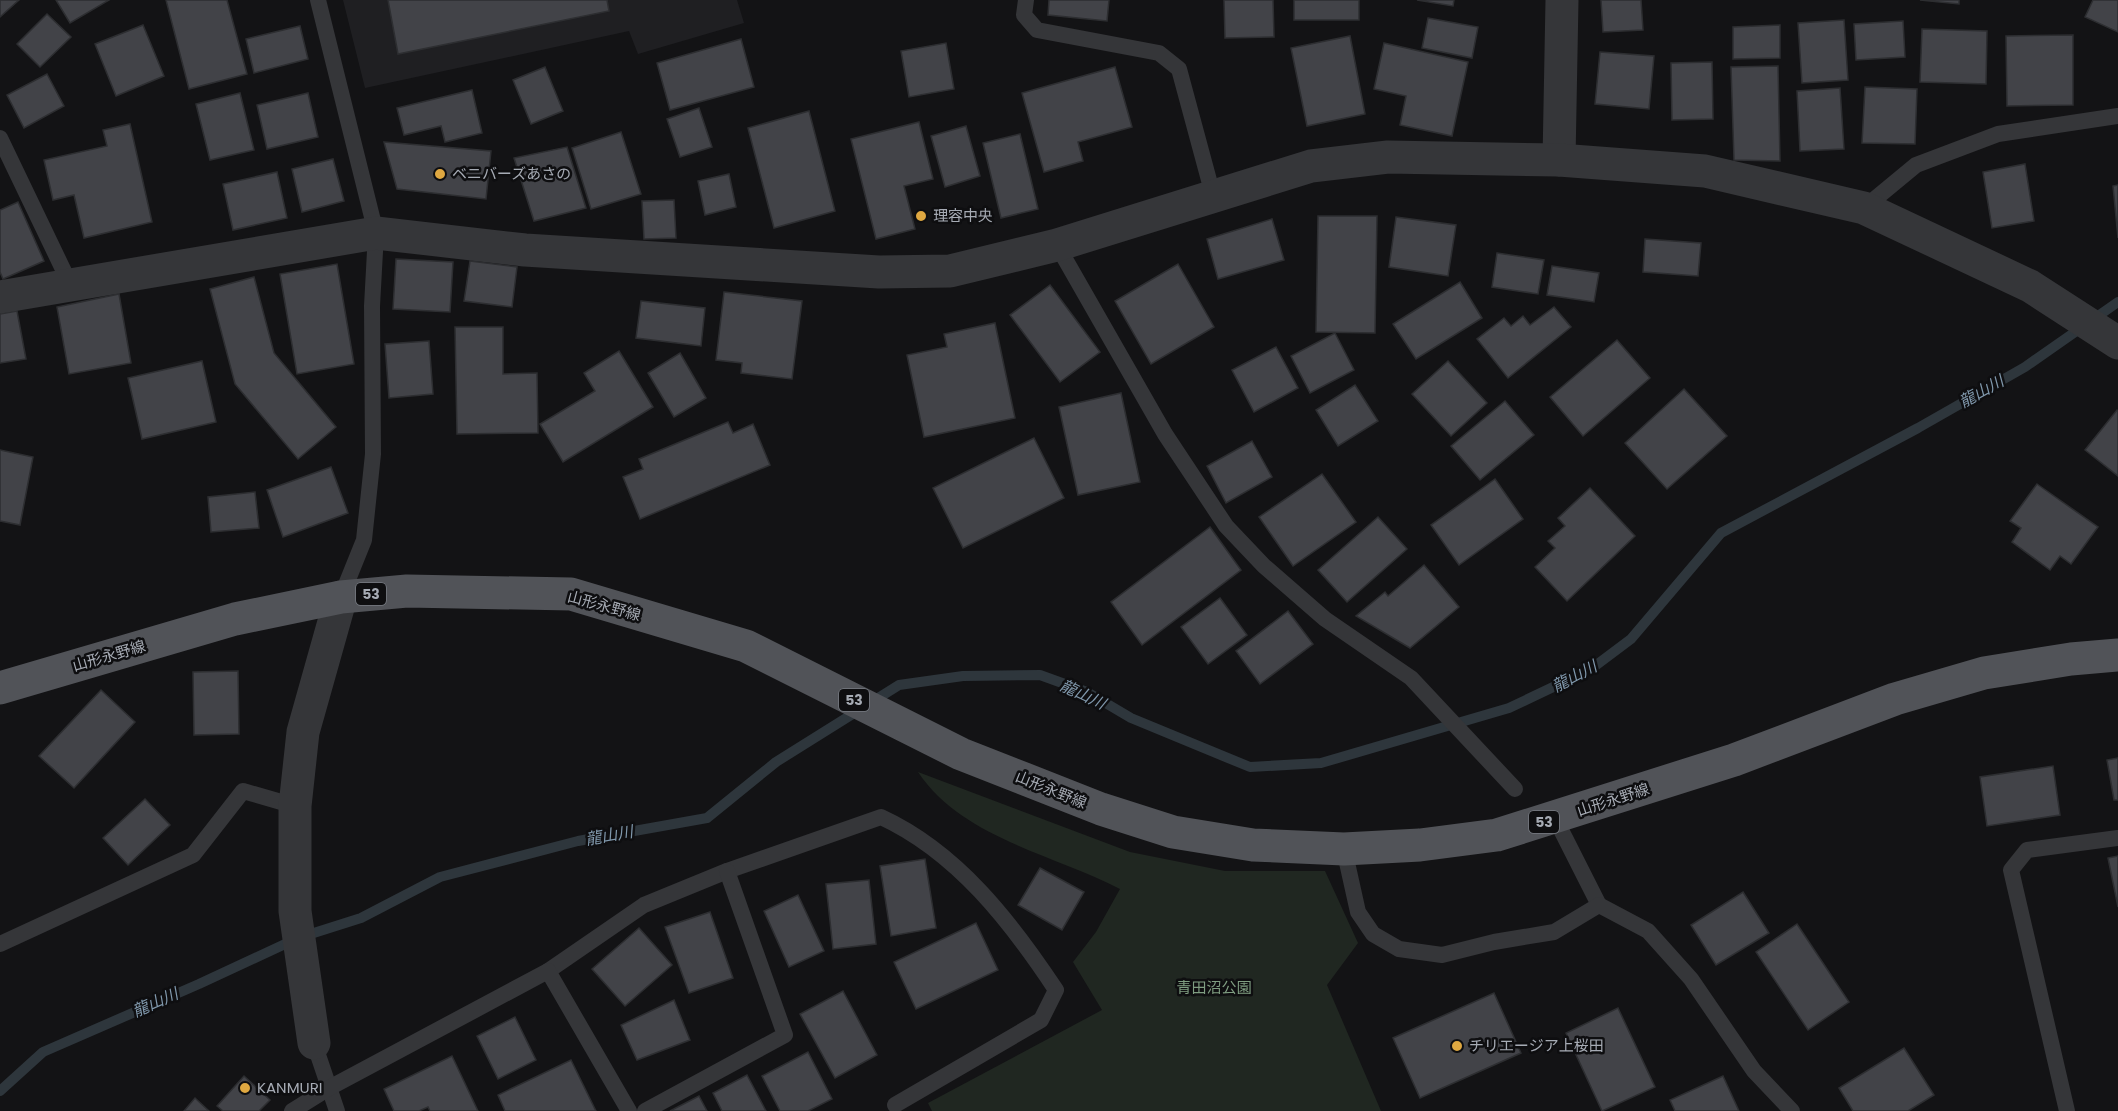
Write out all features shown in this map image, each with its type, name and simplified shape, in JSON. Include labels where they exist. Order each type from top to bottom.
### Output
[{"type":"main road","name":"山形永野線","points":[[0,688],[235,619],[341,597],[407,591],[571,594],[746,646],[961,754],[1101,810],[1173,832],[1253,845],[1344,849],[1420,845],[1497,835],[1734,760],[1906,696],[1984,674],[2072,659],[2118,655]]},
{"type":"street","points":[[1559,160],[1562,0]]},
{"type":"street","points":[[0,297],[376,233],[525,250],[879,272],[950,271],[1057,246],[1311,166],[1388,157],[1559,160],[1705,171],[1864,208],[2030,286],[2118,344]]},
{"type":"street","points":[[314,1042],[295,911],[296,812],[303,732],[341,597]]},
{"type":"lane","points":[[318,0],[376,233],[372,306],[373,454],[364,540],[341,597]]},
{"type":"lane","points":[[1026,0],[1024,15],[1037,30],[1160,53],[1179,69],[1213,195]]},
{"type":"lane","points":[[1864,208],[1916,165],[1998,134],[2118,116]]},
{"type":"lane","points":[[0,138],[71,286]]},
{"type":"lane","points":[[1057,246],[1165,434],[1226,526],[1264,566],[1325,619],[1411,678],[1515,789]]},
{"type":"lane","points":[[0,944],[193,855],[243,791],[296,812]]},
{"type":"lane","points":[[292,1111],[329,1088],[548,971],[644,904],[727,871],[881,817],[906,828],[969,877],[1029,948],[1056,990],[1041,1020],[892,1109]]},
{"type":"lane","points":[[1555,818],[1599,905],[1648,931],[1691,979],[1754,1071],[1792,1111]]},
{"type":"lane","points":[[2067,1111],[2011,870],[2027,850],[2118,838]]},
{"type":"lane","points":[[1344,849],[1358,912],[1373,934],[1398,949],[1442,955],[1494,942],[1554,932],[1599,905]]},
{"type":"lane","points":[[645,1111],[785,1035],[727,871]]},
{"type":"lane","points":[[548,971],[628,1111]]},
{"type":"lane","points":[[314,1042],[337,1111]]},
{"type":"shaded area","points":[[343,0],[737,0],[744,23],[638,54],[629,31],[365,88]]},
{"type":"green space","name":"青田沼公園","points":[[918,772],[1130,852],[1225,871],[1325,871],[1358,943],[1327,985],[1381,1111],[932,1111],[928,1103],[1102,1010],[1073,962],[1096,932],[1120,889],[984,829],[937,795]]},
{"type":"building","points":[[0,0],[19,0],[0,17]]},
{"type":"building","points":[[56,0],[109,0],[70,23]]},
{"type":"building","points":[[166,0],[227,0],[247,74],[189,89]]},
{"type":"building","points":[[388,0],[607,0],[609,11],[398,54]]},
{"type":"building","points":[[1049,0],[1109,0],[1107,21],[1048,15]]},
{"type":"building","points":[[1224,0],[1273,0],[1274,37],[1225,38]]},
{"type":"building","points":[[1294,0],[1359,0],[1359,20],[1294,20]]},
{"type":"building","points":[[1417,0],[1454,0],[1453,6]]},
{"type":"building","points":[[1601,0],[1641,0],[1643,30],[1603,32]]},
{"type":"building","points":[[1920,0],[1959,0],[1959,4]]},
{"type":"building","points":[[2093,0],[2118,0],[2118,32],[2085,17]]},
{"type":"building","points":[[47,14],[71,37],[40,67],[17,44]]},
{"type":"building","points":[[1428,18],[1478,27],[1472,58],[1422,48]]},
{"type":"building","points":[[1844,20],[1848,80],[1802,83],[1798,23]]},
{"type":"building","points":[[1903,21],[1905,57],[1856,60],[1854,24]]},
{"type":"building","points":[[143,25],[164,76],[116,96],[95,44]]},
{"type":"building","points":[[1780,25],[1780,58],[1733,59],[1733,27]]},
{"type":"building","points":[[300,26],[308,59],[254,73],[246,39]]},
{"type":"building","points":[[1922,29],[1987,31],[1986,84],[1920,82]]},
{"type":"building","points":[[2073,35],[2073,105],[2007,106],[2006,36]]},
{"type":"building","points":[[1350,36],[1365,114],[1307,126],[1291,48]]},
{"type":"building","points":[[741,39],[754,87],[670,110],[657,63]]},
{"type":"building","points":[[946,43],[954,89],[909,97],[901,51]]},
{"type":"building","points":[[1384,43],[1468,62],[1452,136],[1400,125],[1406,96],[1374,89]]},
{"type":"building","points":[[1600,52],[1654,56],[1649,109],[1595,104]]},
{"type":"building","points":[[1712,62],[1713,119],[1672,120],[1671,63]]},
{"type":"building","points":[[1778,66],[1780,161],[1734,160],[1731,67]]},
{"type":"building","points":[[545,67],[563,111],[531,124],[513,80]]},
{"type":"building","points":[[1115,67],[1132,127],[1078,142],[1083,161],[1044,172],[1022,93]]},
{"type":"building","points":[[47,74],[64,106],[24,128],[7,95]]},
{"type":"building","points":[[1865,87],[1917,89],[1915,144],[1862,143]]},
{"type":"building","points":[[1840,88],[1844,149],[1800,151],[1797,91]]},
{"type":"building","points":[[472,90],[482,133],[445,142],[441,126],[404,135],[397,108]]},
{"type":"building","points":[[240,93],[254,150],[210,160],[196,104]]},
{"type":"building","points":[[308,93],[318,137],[267,149],[257,105]]},
{"type":"building","points":[[699,108],[712,147],[680,157],[667,119]]},
{"type":"building","points":[[809,111],[835,211],[774,228],[748,128]]},
{"type":"building","points":[[919,122],[933,179],[904,186],[915,229],[876,239],[851,139]]},
{"type":"building","points":[[130,124],[152,222],[84,238],[74,195],[53,200],[44,160],[107,146],[103,130]]},
{"type":"building","points":[[966,126],[980,176],[945,187],[931,136]]},
{"type":"building","points":[[621,132],[641,194],[591,209],[572,148]]},
{"type":"building","points":[[1020,134],[1038,209],[1001,218],[983,143]]},
{"type":"building","points":[[384,142],[491,151],[486,199],[397,189]]},
{"type":"building","points":[[567,147],[586,208],[534,221],[514,158]]},
{"type":"building","points":[[333,159],[344,201],[302,212],[292,169]]},
{"type":"building","points":[[2025,164],[2034,221],[1992,228],[1983,172]]},
{"type":"building","points":[[277,172],[287,218],[233,230],[223,184]]},
{"type":"building","points":[[729,174],[736,207],[705,215],[698,181]]},
{"type":"building","points":[[2118,185],[2118,238],[2113,186]]},
{"type":"building","points":[[674,200],[676,238],[644,239],[642,201]]},
{"type":"building","points":[[18,202],[44,261],[3,279],[0,272],[0,210]]},
{"type":"building","points":[[1318,216],[1377,216],[1375,333],[1316,332]]},
{"type":"building","points":[[1396,217],[1456,225],[1448,276],[1389,267]]},
{"type":"building","points":[[1272,219],[1284,260],[1218,279],[1207,239]]},
{"type":"building","points":[[1645,239],[1701,243],[1698,276],[1643,272]]},
{"type":"building","points":[[1497,253],[1544,260],[1538,294],[1492,287]]},
{"type":"building","points":[[396,259],[453,262],[450,312],[393,309]]},
{"type":"building","points":[[470,261],[517,267],[512,307],[464,301]]},
{"type":"building","points":[[337,264],[354,364],[297,374],[280,274]]},
{"type":"building","points":[[1178,264],[1214,327],[1151,364],[1115,301]]},
{"type":"building","points":[[1552,266],[1599,273],[1594,302],[1547,295]]},
{"type":"building","points":[[254,277],[274,353],[336,427],[298,459],[235,384],[210,289]]},
{"type":"building","points":[[1460,282],[1482,318],[1416,359],[1393,324]]},
{"type":"building","points":[[1050,285],[1100,352],[1060,382],[1010,315]]},
{"type":"building","points":[[724,292],[802,301],[792,379],[741,373],[742,363],[716,360]]},
{"type":"building","points":[[119,294],[131,363],[69,374],[57,307]]},
{"type":"building","points":[[641,301],[705,308],[701,346],[636,338]]},
{"type":"building","points":[[1554,307],[1571,327],[1508,378],[1477,339],[1504,318],[1511,326],[1523,316],[1530,325]]},
{"type":"building","points":[[17,311],[26,359],[0,363],[0,314]]},
{"type":"building","points":[[995,323],[1015,418],[924,437],[907,355],[947,347],[944,334]]},
{"type":"building","points":[[455,327],[503,327],[503,374],[537,373],[538,433],[457,434]]},
{"type":"building","points":[[1335,333],[1354,370],[1310,393],[1291,356]]},
{"type":"building","points":[[1617,340],[1650,378],[1583,436],[1550,397]]},
{"type":"building","points":[[429,341],[433,394],[389,398],[385,344]]},
{"type":"building","points":[[1276,347],[1298,388],[1254,412],[1232,370]]},
{"type":"building","points":[[619,351],[653,407],[563,462],[540,424],[595,391],[584,373]]},
{"type":"building","points":[[680,353],[706,398],[674,417],[648,373]]},
{"type":"building","points":[[202,361],[216,422],[142,439],[128,378]]},
{"type":"building","points":[[1448,361],[1487,403],[1451,436],[1412,394]]},
{"type":"building","points":[[1355,385],[1378,421],[1338,446],[1316,410]]},
{"type":"building","points":[[1684,389],[1727,436],[1667,489],[1625,443]]},
{"type":"building","points":[[1121,393],[1140,482],[1078,495],[1059,407]]},
{"type":"building","points":[[1505,401],[1534,435],[1480,480],[1451,446]]},
{"type":"building","points":[[2118,411],[2118,476],[2085,450]]},
{"type":"building","points":[[728,422],[733,433],[753,424],[770,465],[640,519],[623,477],[643,469],[639,459]]},
{"type":"building","points":[[1034,438],[1064,498],[963,548],[933,488]]},
{"type":"building","points":[[1252,441],[1272,477],[1226,503],[1207,466]]},
{"type":"building","points":[[0,450],[33,457],[20,525],[0,521]]},
{"type":"building","points":[[331,467],[348,513],[283,537],[267,490]]},
{"type":"building","points":[[1322,474],[1356,522],[1293,566],[1259,517]]},
{"type":"building","points":[[1495,479],[1523,519],[1459,565],[1431,525]]},
{"type":"building","points":[[2037,484],[2098,527],[2071,564],[2060,556],[2050,570],[2012,542],[2021,528],[2010,521]]},
{"type":"building","points":[[1590,488],[1635,536],[1567,601],[1535,567],[1555,548],[1548,541],[1565,526],[1558,518]]},
{"type":"building","points":[[255,492],[259,528],[211,532],[208,497]]},
{"type":"building","points":[[1378,517],[1407,549],[1347,602],[1318,570]]},
{"type":"building","points":[[1210,527],[1241,570],[1142,645],[1111,602]]},
{"type":"building","points":[[1424,565],[1459,607],[1410,648],[1356,616],[1385,592],[1388,596]]},
{"type":"building","points":[[1220,598],[1247,635],[1208,664],[1181,627]]},
{"type":"building","points":[[1288,611],[1313,644],[1260,684],[1236,651]]},
{"type":"building","points":[[238,671],[239,734],[194,735],[193,672]]},
{"type":"building","points":[[101,690],[135,722],[74,788],[39,756]]},
{"type":"building","points":[[2118,758],[2118,800],[2114,800],[2107,760]]},
{"type":"building","points":[[2053,766],[2060,815],[1987,826],[1980,777]]},
{"type":"building","points":[[145,799],[170,825],[128,865],[103,838]]},
{"type":"building","points":[[2118,856],[2118,907],[2108,858]]},
{"type":"building","points":[[925,859],[936,928],[891,936],[880,866]]},
{"type":"building","points":[[1040,868],[1084,892],[1062,930],[1018,905]]},
{"type":"building","points":[[869,880],[876,944],[833,949],[826,884]]},
{"type":"building","points":[[1743,892],[1769,933],[1716,965],[1691,925]]},
{"type":"building","points":[[798,895],[824,951],[789,967],[764,911]]},
{"type":"building","points":[[710,912],[733,978],[689,993],[665,927]]},
{"type":"building","points":[[976,923],[998,970],[916,1009],[894,962]]},
{"type":"building","points":[[1797,924],[1849,1002],[1808,1030],[1756,952]]},
{"type":"building","points":[[639,928],[672,965],[625,1006],[592,969]]},
{"type":"building","points":[[843,991],[877,1055],[835,1078],[800,1014]]},
{"type":"building","name":"チリエージア上桜田","points":[[1494,993],[1521,1053],[1420,1098],[1393,1038]]},
{"type":"building","points":[[674,1000],[690,1040],[637,1060],[621,1025]]},
{"type":"building","points":[[1618,1008],[1655,1087],[1602,1111],[1566,1033]]},
{"type":"building","points":[[515,1017],[536,1060],[498,1079],[477,1036]]},
{"type":"building","points":[[1904,1048],[1934,1095],[1908,1111],[1853,1111],[1839,1088]]},
{"type":"building","points":[[808,1052],[832,1099],[808,1111],[780,1111],[762,1076]]},
{"type":"building","points":[[452,1056],[478,1111],[430,1111],[428,1107],[419,1111],[394,1111],[384,1089]]},
{"type":"building","points":[[571,1060],[596,1111],[505,1111],[498,1095]]},
{"type":"building","points":[[747,1075],[766,1111],[722,1111],[713,1093]]},
{"type":"building","name":"KANMURI","points":[[244,1076],[270,1100],[259,1111],[223,1111],[217,1106]]},
{"type":"building","points":[[1723,1076],[1739,1111],[1675,1111],[1670,1100]]},
{"type":"building","points":[[699,1096],[707,1111],[670,1111]]},
{"type":"building","points":[[195,1098],[209,1111],[184,1111]]},
{"type":"waterway","name":"龍山川","points":[[0,1091],[43,1052],[298,938],[361,918],[440,877],[578,841],[707,818],[776,762],[899,685],[963,676],[1040,675],[1087,692],[1131,718],[1250,767],[1321,763],[1509,708],[1591,669],[1631,639],[1721,533],[1918,428],[2025,367],[2118,302]]},
{"type":"place","name":"ベニバーズあさの","points":[[440,174]]},
{"type":"place","name":"理容中央","points":[[921,216]]},
{"type":"place","name":"チリエージア上桜田","points":[[1457,1046]]},
{"type":"place","name":"KANMURI","points":[[245,1088]]}]
